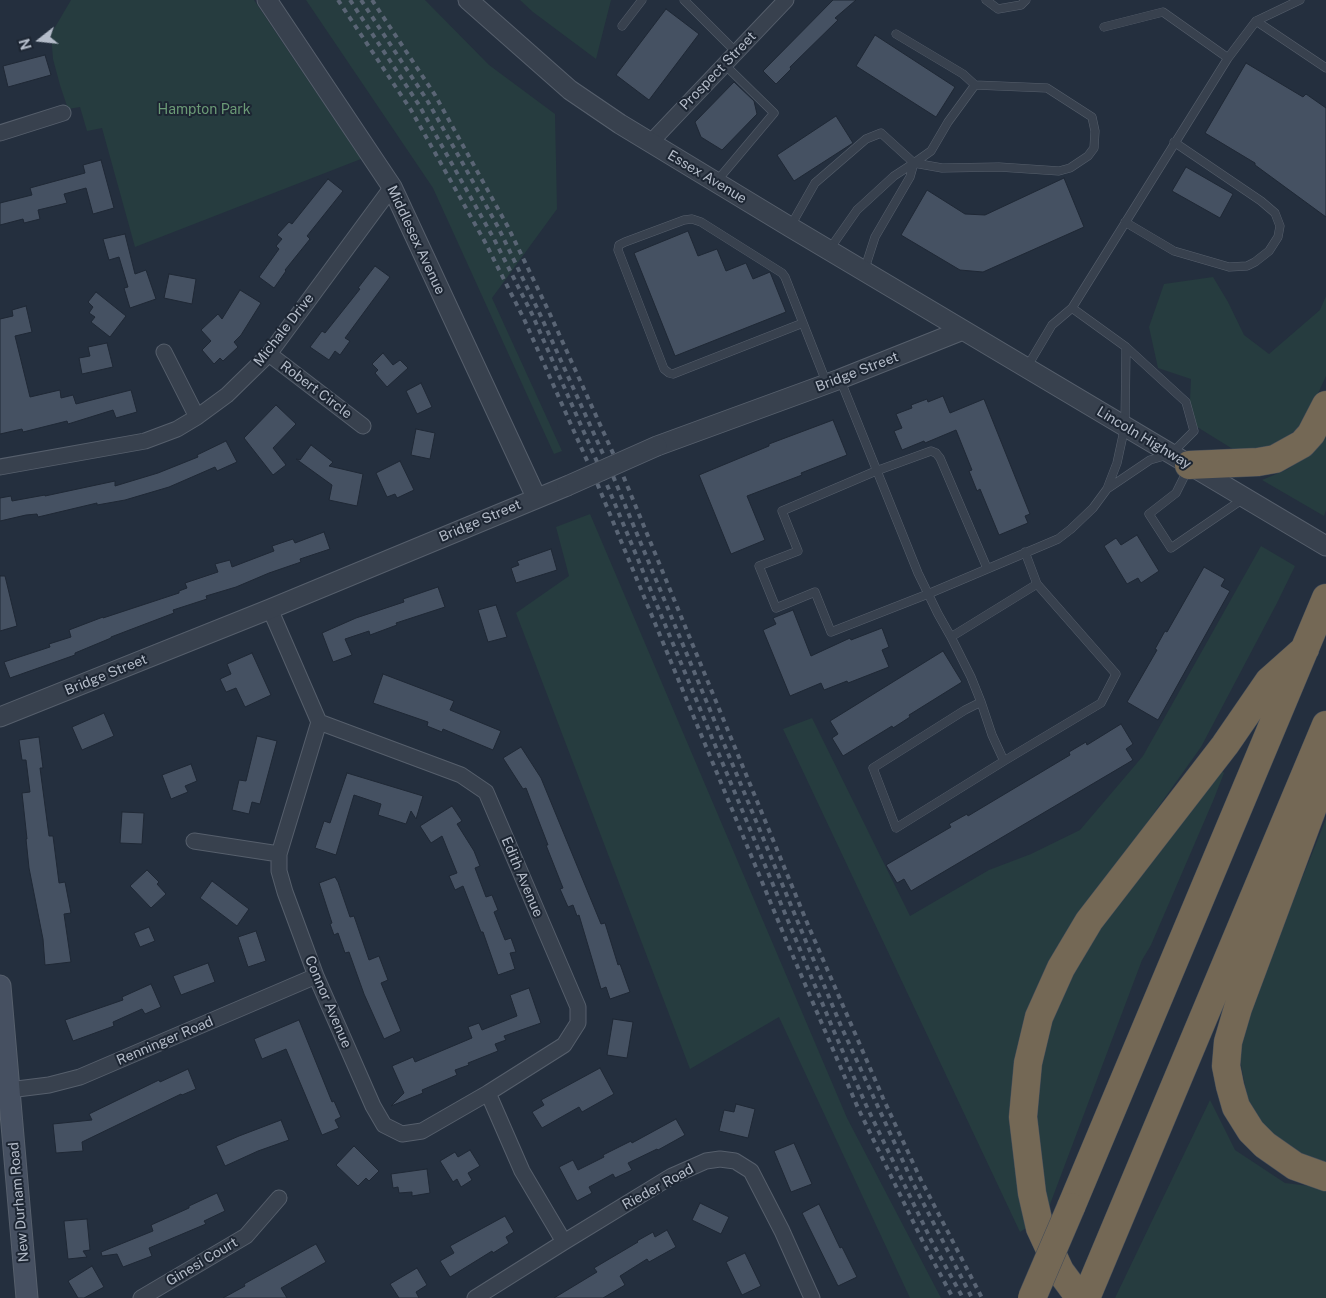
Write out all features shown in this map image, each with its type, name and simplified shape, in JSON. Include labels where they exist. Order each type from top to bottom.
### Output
[{"type":"highway","points":[[1180,460],[1258,462],[1275,459],[1302,444],[1311,434],[1326,405]]},
{"type":"highway","points":[[1032,1298],[1326,598]]},
{"type":"highway","points":[[1080,1298],[1060,1271],[1040,1228],[1030,1184],[1023,1117],[1028,1063],[1039,1016],[1062,968],[1089,921],[1225,745],[1269,681],[1305,649]]},
{"type":"highway","points":[[1086,1298],[1326,725]]},
{"type":"highway","points":[[1326,772],[1238,1008],[1228,1042],[1226,1066],[1236,1107],[1251,1131],[1265,1145],[1295,1166],[1326,1176]]},
{"type":"main road","name":"New Durham Road","points":[[0,986],[27,1298]]},
{"type":"street","name":"Middlesex Avenue","points":[[267,0],[392,187],[536,497]]},
{"type":"street","name":"Essex Avenue","points":[[468,0],[570,90],[716,182],[963,330]]},
{"type":"street","name":"Prospect Street","points":[[651,142],[786,0]]},
{"type":"street","points":[[0,132],[63,113]]},
{"type":"street","name":"Michale Drive","points":[[0,467],[145,441],[177,429],[197,417],[227,395],[269,354],[392,187]]},
{"type":"street","name":"Bridge Street","points":[[0,716],[270,609],[536,497],[567,486],[657,446],[834,382],[963,330]]},
{"type":"street","name":"Lincoln Highway","points":[[963,330],[1326,546]]},
{"type":"street","points":[[164,352],[197,417]]},
{"type":"street","name":"Robert Circle","points":[[269,354],[363,426]]},
{"type":"street","points":[[270,609],[319,722]]},
{"type":"street","name":"Connor Avenue","points":[[319,722],[279,854],[279,871],[316,976],[372,1106],[384,1125],[402,1134],[422,1131],[488,1093]]},
{"type":"street","name":"Edith Avenue","points":[[319,722],[461,775],[486,792],[578,1007],[578,1023],[564,1045],[488,1093]]},
{"type":"street","points":[[194,841],[279,854]]},
{"type":"street","name":"Renninger Road","points":[[9,1090],[80,1077],[316,976]]},
{"type":"street","points":[[488,1093],[522,1171],[564,1242]]},
{"type":"street","name":"Rieder Road","points":[[475,1298],[681,1172],[706,1161],[720,1158],[735,1162],[751,1171],[782,1231],[812,1298]]},
{"type":"street","name":"Ginesi Court","points":[[141,1298],[246,1236],[279,1198]]},
{"type":"lane","points":[[622,26],[642,0]]},
{"type":"lane","points":[[684,0],[736,52]]},
{"type":"lane","points":[[986,0],[998,9],[1021,5],[1026,0]]},
{"type":"lane","points":[[1027,367],[1052,325],[1072,308],[1228,58],[1256,21],[1300,0]]},
{"type":"lane","points":[[1104,27],[1163,12],[1228,58]]},
{"type":"lane","points":[[1256,21],[1326,68]]},
{"type":"lane","points":[[790,227],[815,183],[866,139],[880,133],[914,163],[942,168],[1059,171],[1080,162],[1094,148],[1096,131],[1092,117],[1047,88],[976,84],[963,74],[896,34]]},
{"type":"lane","points":[[716,182],[774,114],[724,64]]},
{"type":"lane","points":[[829,250],[857,210],[894,176],[931,151],[948,122],[976,84]]},
{"type":"lane","points":[[1125,222],[1174,250],[1229,267],[1247,266],[1255,262],[1269,251],[1278,237],[1280,226],[1274,213],[1261,201],[1174,142]]},
{"type":"lane","points":[[864,270],[875,237],[910,177],[914,163]]},
{"type":"lane","points":[[803,323],[673,374],[669,373],[664,369],[618,250],[619,245],[684,220],[692,219],[701,222],[782,273],[785,277],[803,323],[834,382],[876,472],[928,594],[982,702],[992,735],[1004,761]]},
{"type":"lane","points":[[1072,308],[1126,347],[1186,402],[1194,431],[1180,460],[1176,493],[1149,514],[1171,548],[1244,498]]},
{"type":"lane","points":[[987,568],[940,458],[931,451],[782,511],[798,551],[759,566],[776,608],[815,592],[831,632],[928,594],[1058,538],[1071,529],[1093,508],[1107,489],[1117,463],[1125,426],[1126,347]]},
{"type":"lane","points":[[1107,489],[1150,460],[1180,460]]},
{"type":"lane","points":[[982,702],[965,710],[873,768],[896,828],[1101,703],[1116,674],[1038,584],[1025,552]]},
{"type":"lane","points":[[951,637],[1038,584]]},
{"type":"green space","name":"Hampton Park","points":[[71,0],[254,0],[361,159],[135,247],[102,128],[87,131],[80,107],[68,109],[53,59],[51,34]]},
{"type":"green space","points":[[306,0],[425,0],[489,65],[555,114],[557,209],[492,298],[562,451],[554,454],[433,188]]},
{"type":"green space","points":[[520,0],[611,0],[596,59],[533,12]]},
{"type":"green space","points":[[1213,277],[1244,335],[1269,354],[1320,310],[1326,296],[1326,376],[1304,424],[1267,451],[1236,451],[1189,422],[1191,379],[1158,368],[1149,327],[1164,284]]},
{"type":"green space","points":[[1326,434],[1326,510],[1324,516],[1262,480],[1288,469],[1318,447]]},
{"type":"green space","points":[[590,514],[847,1118],[941,1298],[910,1298],[779,1017],[690,1069],[516,613],[569,576],[556,527]]},
{"type":"green space","points":[[1261,546],[1295,566],[1201,747],[1065,938],[1019,1046],[1012,1144],[1029,1226],[1020,1232],[783,729],[812,718],[910,916],[989,870],[1031,854],[1080,830],[1143,756]]},
{"type":"green space","points":[[1220,769],[1224,773],[1151,945],[1142,960],[1049,1207],[1038,1156],[1034,1088],[1047,1022],[1079,954]]},
{"type":"green space","points":[[1326,819],[1326,1165],[1287,1150],[1250,1111],[1235,1034],[1282,928]]},
{"type":"green space","points":[[1210,1100],[1235,1150],[1285,1183],[1326,1188],[1326,1298],[1115,1298]]},
{"type":"building","points":[[833,0],[856,0],[835,18],[838,20],[790,67],[791,69],[776,84],[763,71]]},
{"type":"building","points":[[666,9],[699,34],[649,100],[616,75]]},
{"type":"building","points":[[875,35],[955,87],[936,117],[856,66]]},
{"type":"building","points":[[45,55],[51,75],[8,87],[3,66]]},
{"type":"building","points":[[1246,63],[1303,97],[1306,94],[1326,108],[1326,217],[1255,165],[1255,163],[1205,133]]},
{"type":"building","points":[[734,82],[754,101],[757,114],[722,150],[701,137],[695,122]]},
{"type":"building","points":[[836,116],[853,143],[794,181],[777,155]]},
{"type":"building","points":[[101,160],[114,208],[93,214],[86,188],[64,194],[67,203],[38,210],[40,219],[24,223],[23,219],[0,225],[0,203],[32,195],[30,188],[85,173],[83,165]]},
{"type":"building","points":[[1186,167],[1233,194],[1220,218],[1172,191]]},
{"type":"building","points":[[1064,178],[1084,227],[983,272],[960,270],[901,235],[927,190],[965,214],[985,215]]},
{"type":"building","points":[[328,179],[343,191],[307,236],[310,239],[285,270],[274,288],[259,277],[279,249],[276,246],[282,239],[277,235],[289,222],[292,224]]},
{"type":"building","points":[[688,231],[698,256],[717,249],[726,271],[746,263],[753,279],[770,272],[786,312],[675,356],[634,253]]},
{"type":"building","points":[[125,234],[135,274],[146,270],[156,299],[130,308],[124,288],[128,287],[119,257],[109,260],[103,239]]},
{"type":"building","points":[[375,266],[390,277],[345,338],[350,341],[340,355],[335,351],[329,360],[310,347],[322,331],[325,333],[360,289],[358,288]]},
{"type":"building","points":[[169,274],[196,279],[192,304],[164,298]]},
{"type":"building","points":[[240,290],[261,303],[241,335],[234,342],[238,347],[223,361],[220,358],[214,364],[202,350],[211,341],[201,330],[218,314],[222,319]]},
{"type":"building","points":[[96,292],[126,316],[110,337],[91,322],[95,317],[89,313],[93,307],[88,302]]},
{"type":"building","points":[[26,306],[32,332],[15,336],[30,397],[60,390],[61,398],[73,395],[76,404],[131,390],[137,412],[116,418],[113,410],[68,424],[67,421],[23,432],[22,429],[0,434],[0,319],[13,316],[12,310]]},
{"type":"building","points":[[107,343],[113,367],[82,374],[79,358],[90,356],[88,347]]},
{"type":"building","points":[[383,353],[393,365],[400,360],[408,368],[387,387],[375,373],[378,370],[372,364]]},
{"type":"building","points":[[421,383],[432,407],[417,414],[406,391]]},
{"type":"building","points":[[943,396],[950,413],[984,399],[1030,514],[1025,516],[1028,523],[999,535],[980,489],[977,491],[969,471],[972,470],[956,430],[902,450],[894,431],[902,428],[896,414],[912,408],[911,405],[927,399],[928,402]]},
{"type":"building","points":[[276,405],[296,424],[273,448],[286,465],[273,475],[244,438]]},
{"type":"building","points":[[833,420],[847,455],[747,496],[765,540],[731,554],[699,475],[769,446],[769,444]]},
{"type":"building","points":[[416,429],[435,433],[430,459],[411,455]]},
{"type":"building","points":[[226,441],[237,462],[217,471],[215,467],[169,487],[125,500],[97,505],[97,503],[38,517],[37,514],[26,515],[0,521],[0,498],[11,496],[12,501],[115,481],[115,486],[158,473],[198,457],[197,455]]},
{"type":"building","points":[[311,445],[333,462],[329,466],[363,474],[357,506],[329,500],[332,485],[296,459],[300,460]]},
{"type":"building","points":[[400,461],[414,490],[397,498],[395,494],[387,497],[376,473]]},
{"type":"building","points":[[324,532],[330,549],[300,559],[301,562],[236,587],[206,596],[207,599],[173,610],[174,613],[111,637],[75,653],[75,655],[10,678],[4,662],[50,647],[49,644],[71,637],[69,630],[179,593],[179,591],[187,588],[185,583],[218,572],[215,564],[230,560],[232,567],[274,551],[272,546],[293,539],[295,543]]},
{"type":"building","points":[[1137,535],[1159,571],[1141,583],[1138,578],[1127,584],[1104,546],[1116,538],[1121,545]]},
{"type":"building","points":[[551,549],[557,570],[516,583],[511,568],[519,565],[517,561]]},
{"type":"building","points":[[1204,567],[1225,579],[1221,586],[1230,591],[1158,720],[1127,702],[1157,650],[1155,649],[1165,631],[1167,632]]},
{"type":"building","points":[[0,576],[5,576],[17,626],[0,631]]},
{"type":"building","points":[[438,587],[445,607],[396,623],[397,625],[370,635],[369,631],[345,639],[352,655],[333,662],[322,633],[356,618],[404,602],[403,599]]},
{"type":"building","points":[[496,605],[507,637],[488,642],[478,610]]},
{"type":"building","points":[[793,610],[811,656],[850,638],[851,640],[882,628],[889,647],[882,650],[889,667],[848,683],[847,681],[824,690],[821,683],[790,696],[763,630],[776,624],[773,618]]},
{"type":"building","points":[[943,651],[962,682],[909,715],[910,717],[893,728],[892,726],[843,756],[832,738],[838,734],[830,721]]},
{"type":"building","points":[[252,653],[271,695],[245,707],[236,688],[226,692],[220,679],[231,674],[227,664]]},
{"type":"building","points":[[383,674],[454,701],[450,710],[501,731],[493,750],[443,729],[442,732],[427,726],[428,722],[373,703]]},
{"type":"building","points":[[104,713],[114,736],[82,750],[72,727]]},
{"type":"building","points":[[1121,724],[1133,744],[1126,749],[1133,760],[911,891],[904,879],[897,883],[886,865],[951,827],[949,824],[967,814],[968,816],[1070,755],[1069,752],[1086,742],[1087,745]]},
{"type":"building","points":[[257,736],[277,741],[260,804],[252,802],[249,814],[232,810],[239,780],[246,781]]},
{"type":"building","points":[[39,737],[43,768],[40,768],[49,836],[53,836],[59,883],[65,882],[71,913],[64,914],[71,962],[45,965],[43,939],[29,868],[22,793],[30,792],[26,760],[22,760],[19,740]]},
{"type":"building","points":[[521,747],[541,778],[601,924],[605,923],[618,965],[620,964],[630,992],[610,999],[606,987],[601,989],[579,915],[577,916],[573,905],[568,907],[560,889],[563,888],[526,788],[523,789],[503,758]]},
{"type":"building","points":[[191,764],[197,781],[185,786],[188,792],[171,799],[162,775]]},
{"type":"building","points":[[347,773],[423,796],[416,819],[411,811],[406,824],[378,815],[381,804],[354,795],[336,855],[315,848],[324,821],[330,823]]},
{"type":"building","points":[[452,806],[462,821],[457,824],[474,851],[480,866],[475,868],[486,897],[492,895],[498,910],[494,912],[505,940],[511,938],[516,952],[510,953],[515,969],[498,975],[483,932],[481,932],[463,886],[455,890],[449,876],[457,873],[442,836],[431,843],[420,826]]},
{"type":"building","points":[[122,812],[144,813],[142,844],[120,843]]},
{"type":"building","points":[[147,870],[159,882],[157,884],[166,894],[151,908],[130,886]]},
{"type":"building","points":[[335,877],[350,917],[354,916],[369,960],[379,956],[388,980],[381,983],[401,1031],[384,1039],[364,994],[349,952],[345,953],[338,933],[334,935],[330,924],[332,923],[319,883]]},
{"type":"building","points":[[212,881],[249,909],[237,926],[200,898]]},
{"type":"building","points":[[149,927],[155,941],[140,947],[134,933]]},
{"type":"building","points":[[256,931],[266,961],[248,967],[238,937]]},
{"type":"building","points":[[208,963],[215,982],[181,995],[173,976]]},
{"type":"building","points":[[151,984],[161,1007],[145,1014],[142,1009],[113,1022],[114,1026],[73,1041],[65,1020],[123,1000],[122,997]]},
{"type":"building","points":[[529,988],[541,1023],[504,1036],[506,1040],[495,1044],[498,1051],[455,1070],[457,1075],[422,1090],[423,1093],[391,1106],[404,1093],[392,1066],[413,1057],[415,1062],[472,1038],[468,1027],[479,1023],[482,1030],[517,1016],[510,995]]},
{"type":"building","points":[[613,1019],[633,1022],[627,1058],[607,1055]]},
{"type":"building","points":[[299,1020],[332,1102],[334,1101],[341,1117],[335,1120],[339,1128],[322,1135],[286,1049],[262,1059],[254,1039]]},
{"type":"building","points":[[600,1068],[614,1094],[582,1112],[579,1107],[542,1128],[532,1112],[544,1105],[541,1100]]},
{"type":"building","points":[[188,1069],[196,1089],[181,1094],[82,1142],[83,1151],[56,1153],[53,1124],[92,1120],[89,1114],[159,1080],[160,1082]]},
{"type":"building","points":[[736,1104],[755,1109],[748,1138],[719,1131],[724,1110],[734,1112]]},
{"type":"building","points":[[676,1119],[685,1135],[658,1150],[628,1163],[632,1170],[615,1178],[613,1174],[589,1187],[592,1193],[577,1201],[559,1167],[573,1160],[578,1170],[604,1157],[603,1155],[631,1141],[632,1143]]},
{"type":"building","points":[[281,1120],[289,1140],[225,1166],[216,1146]]},
{"type":"building","points":[[794,1143],[812,1184],[791,1192],[774,1151]]},
{"type":"building","points":[[354,1146],[379,1171],[369,1181],[366,1178],[358,1186],[336,1165]]},
{"type":"building","points":[[470,1150],[480,1166],[468,1173],[472,1180],[461,1187],[457,1179],[453,1182],[440,1161],[455,1152],[458,1157]]},
{"type":"building","points":[[427,1169],[430,1193],[412,1196],[412,1192],[399,1193],[398,1187],[393,1188],[391,1174]]},
{"type":"building","points":[[217,1193],[225,1211],[204,1221],[206,1224],[149,1248],[152,1256],[123,1267],[117,1254],[102,1256],[101,1252],[153,1231],[151,1225]]},
{"type":"building","points":[[700,1203],[729,1217],[721,1234],[692,1220]]},
{"type":"building","points":[[819,1204],[840,1248],[842,1247],[857,1277],[838,1286],[802,1213]]},
{"type":"building","points":[[505,1216],[514,1232],[506,1237],[509,1243],[493,1253],[492,1251],[450,1277],[440,1261],[454,1253],[450,1246]]},
{"type":"building","points":[[87,1219],[90,1250],[83,1251],[87,1257],[68,1259],[64,1221]]},
{"type":"building","points":[[667,1230],[676,1247],[649,1262],[647,1259],[620,1276],[625,1285],[603,1298],[554,1298],[597,1272],[594,1268],[637,1241],[653,1232],[655,1237]]},
{"type":"building","points":[[316,1244],[326,1262],[281,1288],[287,1298],[223,1298],[245,1286],[244,1284]]},
{"type":"building","points":[[745,1253],[761,1286],[742,1295],[726,1262]]},
{"type":"building","points":[[92,1266],[104,1287],[84,1298],[78,1298],[68,1281]]},
{"type":"building","points":[[417,1268],[427,1285],[416,1292],[419,1298],[399,1298],[390,1284]]},
{"type":"railway","points":[[338,0],[411,110],[485,242],[524,319],[597,483],[784,935],[858,1108],[923,1242],[953,1298]]},
{"type":"railway","points":[[350,0],[419,105],[494,239],[532,314],[605,480],[866,1105],[931,1240],[963,1298]]},
{"type":"railway","points":[[361,0],[427,100],[498,227],[539,312],[613,476],[841,1026],[912,1181],[972,1298]]},
{"type":"railway","points":[[372,0],[435,95],[508,227],[549,312],[622,473],[808,925],[883,1098],[920,1178],[982,1298]]}]
